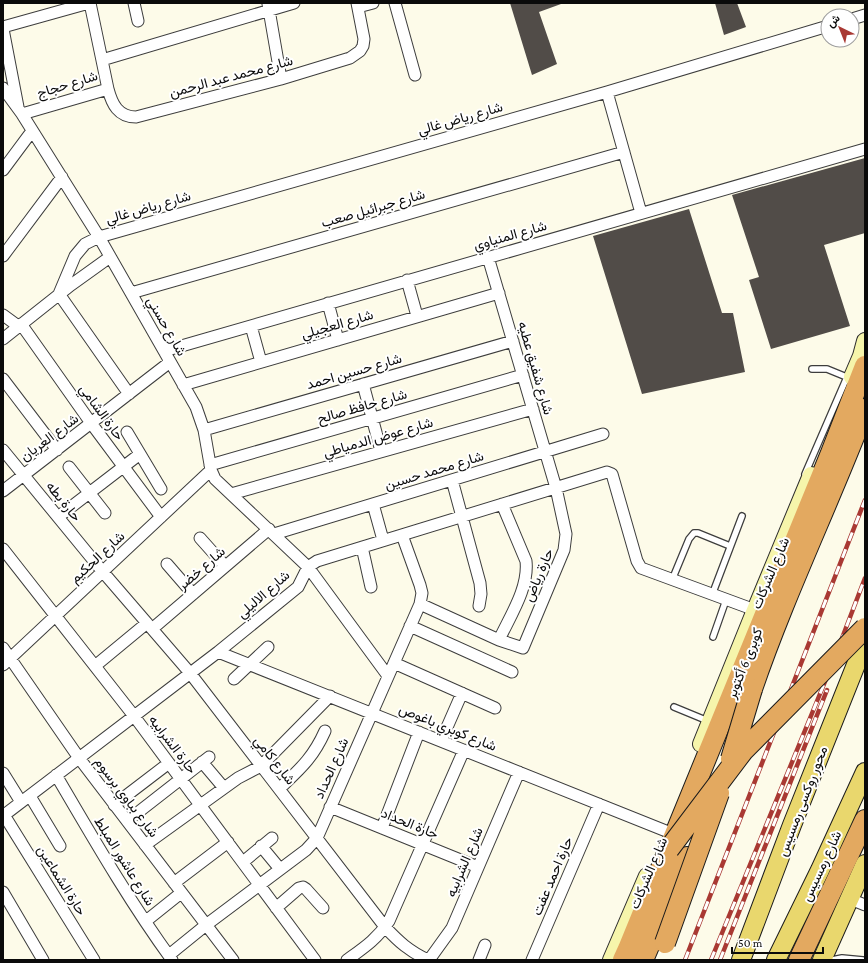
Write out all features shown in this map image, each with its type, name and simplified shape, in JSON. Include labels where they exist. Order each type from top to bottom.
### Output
[{"type":"highway","name":"كوبرى 6 أكتوبر","points":[[623,960],[668,840],[828,460],[854,374]]},
{"type":"highway","name":"كوبرى 6 أكتوبر","points":[[658,960],[732,757],[752,688],[768,643],[843,466],[865,409]]},
{"type":"highway","points":[[668,840],[742,751],[865,628]]},
{"type":"highway","points":[[643,960],[702,819],[716,792],[742,751]]},
{"type":"highway","points":[[799,960],[865,820]]},
{"type":"main road","name":"شارع الشركات","points":[[611,960],[668,840],[710,722],[755,610],[781,539],[854,374],[865,341]]},
{"type":"main road","name":"شارع الشركات","points":[[615,960],[679,811],[865,353]]},
{"type":"main road","name":"محور روكسى رمسيس","points":[[741,960],[792,825],[865,642]]},
{"type":"main road","name":"شارع رمسيس","points":[[776,960],[820,870],[865,772]]},
{"type":"main road","points":[[822,960],[858,902],[865,864]]},
{"type":"street","points":[[20,111],[3,28],[90,3]]},
{"type":"street","name":"شارع حجاج","points":[[20,111],[108,89],[90,3]]},
{"type":"street","points":[[134,3],[138,21]]},
{"type":"street","points":[[102,60],[268,7],[294,3]]},
{"type":"street","points":[[358,5],[373,3]]},
{"type":"street","points":[[395,3],[415,75]]},
{"type":"street","name":"شارع محمد عبد الرحمن","points":[[108,89],[111,100],[119,112],[130,117],[136,117],[281,79],[350,58],[363,46],[364,39],[358,5]]},
{"type":"street","points":[[268,7],[281,79]]},
{"type":"street","name":"شارع رياض غالي","points":[[58,294],[75,256],[85,244],[99,237],[607,92],[820,28]]},
{"type":"street","name":"شارع حسني","points":[[3,88],[20,111],[99,237],[196,407],[204,430],[210,468],[215,479],[308,567],[388,676]]},
{"type":"street","points":[[607,92],[641,213]]},
{"type":"street","points":[[3,170],[32,131]]},
{"type":"street","name":"شارع المنياوي","points":[[164,351],[865,149]]},
{"type":"street","name":"شارع جبرائيل صعب","points":[[131,293],[624,152]]},
{"type":"street","points":[[3,256],[62,177]]},
{"type":"street","points":[[3,339],[58,294],[110,256]]},
{"type":"street","name":"شارع شفيق عطيه","points":[[488,257],[556,488]]},
{"type":"street","points":[[407,280],[417,316]]},
{"type":"street","name":"شارع العجيلي","points":[[183,385],[499,292]]},
{"type":"street","points":[[58,294],[129,394]]},
{"type":"street","points":[[328,303],[338,340]]},
{"type":"street","name":"حارة الشامي","points":[[3,315],[20,325],[91,424],[161,517]]},
{"type":"street","points":[[251,326],[261,362]]},
{"type":"street","name":"شارع حسين احمد","points":[[204,430],[513,341]]},
{"type":"street","name":"شارع العريان","points":[[3,491],[170,362]]},
{"type":"street","name":"شارع حافظ صالح","points":[[210,468],[523,375]]},
{"type":"street","points":[[3,379],[57,450]]},
{"type":"street","points":[[363,384],[381,451]]},
{"type":"street","name":"شارع عوض الدمياطي","points":[[230,494],[533,409]]},
{"type":"street","points":[[126,432],[161,489]]},
{"type":"street","name":"شارع محمد حسين","points":[[271,532],[373,504],[602,434]]},
{"type":"street","name":"حارة بطه","points":[[3,450],[103,572]]},
{"type":"street","points":[[58,517],[140,454]]},
{"type":"street","points":[[69,467],[105,514]]},
{"type":"street","name":"شارع الحكيم","points":[[7,662],[161,517],[210,468]]},
{"type":"street","name":"شارع الاليلي","points":[[4,816],[218,652],[298,587],[308,567],[317,561],[607,472],[612,474],[639,565],[644,570],[672,580]]},
{"type":"street","points":[[452,480],[480,583],[481,594],[479,606]]},
{"type":"street","name":"حارة رياض","points":[[499,640],[523,648],[564,550],[566,544],[566,534],[556,488]]},
{"type":"street","points":[[373,504],[383,540]]},
{"type":"street","points":[[420,604],[499,640],[520,595],[527,571],[526,561],[502,504]]},
{"type":"street","name":"شارع خضر","points":[[95,666],[193,594],[225,566],[271,532]]},
{"type":"street","name":"شارع الحداد","points":[[171,958],[206,925],[306,850],[317,838],[420,604],[422,593],[420,585],[402,535]]},
{"type":"street","points":[[200,538],[225,566]]},
{"type":"street","points":[[362,547],[371,587]]},
{"type":"street","name":"حارة الشرابيه","points":[[3,549],[134,716],[315,960]]},
{"type":"street","points":[[167,564],[193,594]]},
{"type":"street","name":"شارع كامي","points":[[103,572],[190,673],[385,927],[397,941],[410,951],[428,960]]},
{"type":"street","points":[[672,580],[755,610]]},
{"type":"street","points":[[410,626],[512,672]]},
{"type":"street","points":[[234,679],[268,647]]},
{"type":"street","name":"شارع بباوي برسوم","points":[[3,648],[7,662],[126,821],[233,960]]},
{"type":"street","name":"شارع كوبري باغوص","points":[[218,652],[598,804],[668,840]]},
{"type":"street","points":[[394,663],[495,708]]},
{"type":"street","points":[[441,741],[462,693]]},
{"type":"street","points":[[145,845],[238,778],[261,766],[330,696]]},
{"type":"street","points":[[278,789],[314,754],[325,731]]},
{"type":"street","points":[[382,828],[419,732]]},
{"type":"street","points":[[347,960],[369,945],[390,921],[464,750]]},
{"type":"street","points":[[126,821],[205,759],[224,788]]},
{"type":"street","points":[[114,805],[169,763]]},
{"type":"street","name":"شارع الشرابيه","points":[[428,960],[452,928],[519,772]]},
{"type":"street","points":[[3,773],[25,799],[60,846]]},
{"type":"street","name":"شارع عاشور المبلط","points":[[56,775],[92,836],[171,958]]},
{"type":"street","name":"حارة احمد عفت","points":[[532,960],[598,804]]},
{"type":"street","name":"حارة الحداد","points":[[330,807],[478,867]]},
{"type":"street","name":"حارة الشماعين","points":[[4,816],[94,960]]},
{"type":"street","points":[[242,862],[272,838]]},
{"type":"street","points":[[174,883],[228,842]]},
{"type":"street","points":[[261,846],[280,869]]},
{"type":"street","points":[[276,908],[299,888],[303,887],[323,908]]},
{"type":"street","points":[[3,892],[43,960]]},
{"type":"street","points":[[146,921],[181,893]]},
{"type":"street","points":[[479,960],[485,945]]},
{"type":"lane","points":[[790,509],[854,374],[827,369],[812,369]]},
{"type":"lane","points":[[712,594],[742,516]]},
{"type":"lane","points":[[672,580],[689,539],[694,533],[698,533],[730,546]]},
{"type":"lane","points":[[713,637],[726,600]]},
{"type":"lane","points":[[674,707],[710,722]]},
{"type":"lane","points":[[832,960],[842,958],[863,960]]},
{"type":"building","points":[[510,3],[561,4],[539,12],[557,64],[532,75]]},
{"type":"building","points":[[715,3],[737,3],[746,27],[724,35]]},
{"type":"building","points":[[865,158],[865,233],[824,245],[850,326],[771,349],[749,280],[759,277],[732,195]]},
{"type":"building","points":[[689,209],[722,313],[733,313],[745,372],[642,394],[593,236]]},
{"type":"railway","points":[[685,960],[865,500]]},
{"type":"railway","points":[[711,960],[831,667],[865,578]]},
{"type":"railway","points":[[720,960],[827,690]]}]
